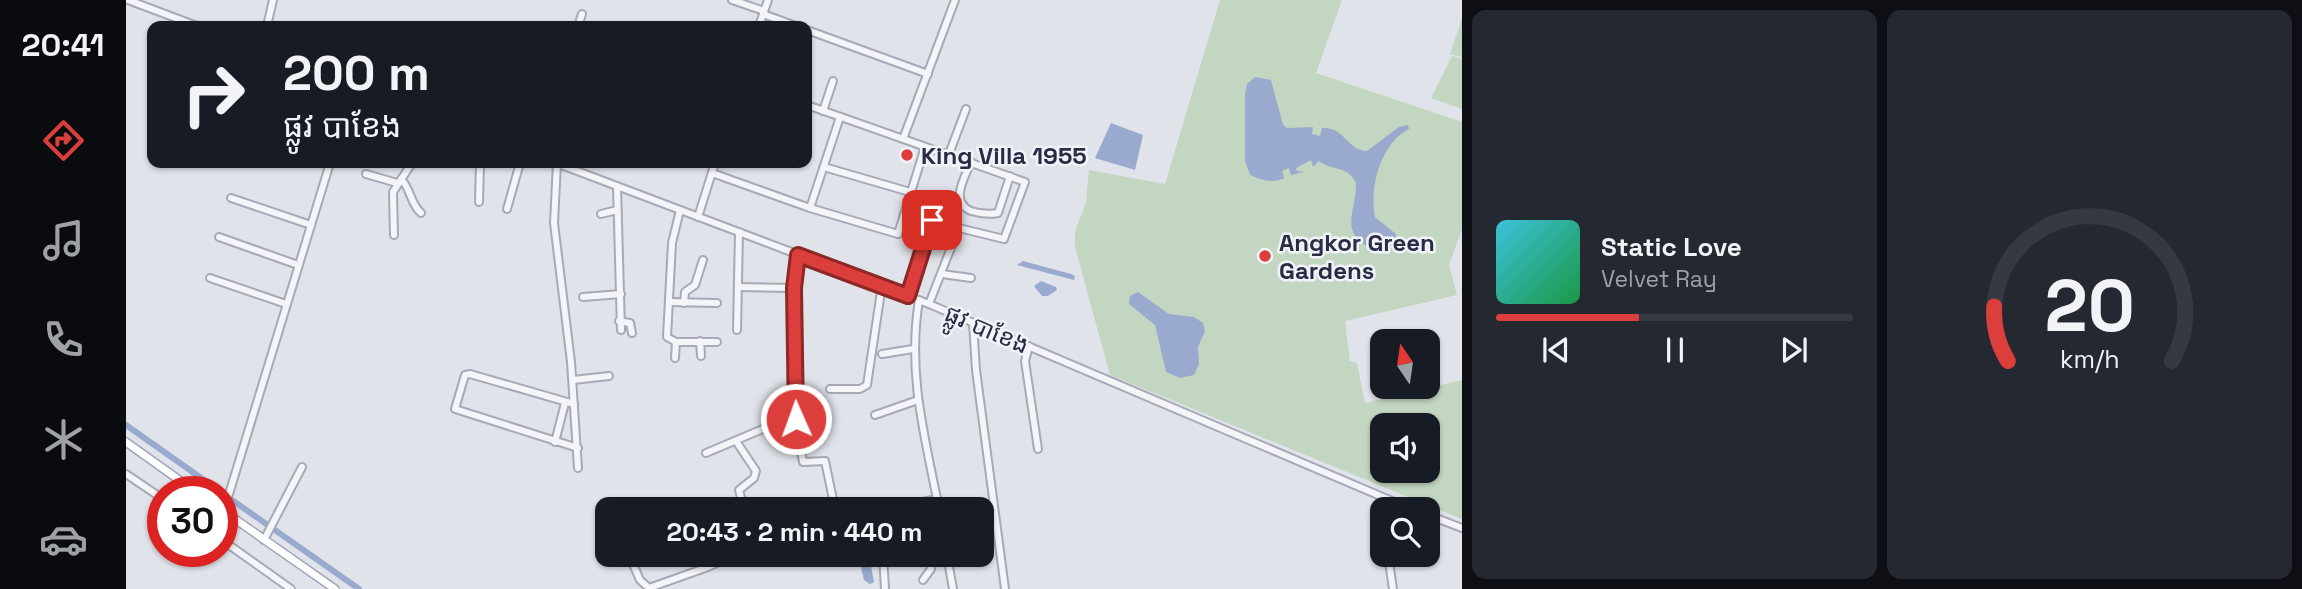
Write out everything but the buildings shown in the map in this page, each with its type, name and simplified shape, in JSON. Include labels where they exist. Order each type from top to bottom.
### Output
[{"type":"main road","points":[[126,442],[174,476]]},
{"type":"main road","points":[[238,516],[269,534],[335,589]]},
{"type":"street","points":[[128,0],[184,21]]},
{"type":"street","points":[[268,21],[273,0]]},
{"type":"street","points":[[733,0],[783,21]]},
{"type":"street","points":[[761,21],[768,0]]},
{"type":"street","points":[[904,139],[955,0]]},
{"type":"street","points":[[580,21],[582,14]]},
{"type":"street","points":[[812,32],[928,74]]},
{"type":"street","points":[[823,111],[833,81]]},
{"type":"street","points":[[812,107],[1010,176],[1025,184],[1004,239],[931,221],[908,296]]},
{"type":"street","points":[[949,154],[966,109]]},
{"type":"street","points":[[810,208],[840,117]]},
{"type":"street","points":[[712,173],[810,208],[898,234],[925,147]]},
{"type":"street","points":[[971,162],[959,196],[961,203],[970,211],[987,215],[998,213],[1010,176]]},
{"type":"street","points":[[824,167],[911,192]]},
{"type":"street","points":[[235,476],[328,168]]},
{"type":"street","points":[[394,235],[392,195],[408,168]]},
{"type":"street","points":[[480,168],[480,202]]},
{"type":"street","points":[[507,209],[519,168]]},
{"type":"street","points":[[556,168],[554,223],[573,380],[578,468]]},
{"type":"street","name":"ផ្លូវ បាខែង","points":[[578,168],[617,186],[929,304],[1379,497]]},
{"type":"street","points":[[698,216],[714,168]]},
{"type":"street","points":[[366,174],[399,181],[408,188],[413,205],[421,213]]},
{"type":"street","points":[[617,186],[621,330]]},
{"type":"street","points":[[231,198],[311,225]]},
{"type":"street","points":[[601,214],[617,210]]},
{"type":"street","points":[[680,210],[673,236],[667,337],[676,342],[717,342]]},
{"type":"street","points":[[737,330],[739,232]]},
{"type":"street","points":[[219,237],[299,265]]},
{"type":"street","points":[[929,304],[954,240]]},
{"type":"street","points":[[798,255],[794,288],[796,422],[803,462],[825,461],[832,497]]},
{"type":"street","points":[[684,303],[685,292],[695,285],[703,260]]},
{"type":"street","points":[[942,274],[971,278]]},
{"type":"street","points":[[210,278],[286,304]]},
{"type":"street","points":[[830,389],[860,389],[867,385],[882,285]]},
{"type":"street","points":[[738,287],[794,288]]},
{"type":"street","points":[[583,297],[621,294]]},
{"type":"street","points":[[919,300],[913,349],[918,400],[937,497]]},
{"type":"street","points":[[669,302],[717,303]]},
{"type":"street","points":[[620,321],[630,323],[632,333]]},
{"type":"street","points":[[974,323],[979,388],[1005,589]]},
{"type":"street","points":[[700,341],[701,356]]},
{"type":"street","points":[[675,358],[676,342]]},
{"type":"street","points":[[1029,346],[1025,361],[1038,449]]},
{"type":"street","points":[[882,354],[913,349]]},
{"type":"street","points":[[574,404],[470,374],[465,375],[455,409],[578,448]]},
{"type":"street","points":[[573,380],[609,376]]},
{"type":"street","points":[[874,415],[918,400]]},
{"type":"street","points":[[555,442],[565,402]]},
{"type":"street","points":[[706,453],[796,422],[820,418]]},
{"type":"street","points":[[736,441],[756,471],[754,478],[739,491],[741,497]]},
{"type":"street","points":[[269,534],[302,467]]},
{"type":"street","points":[[126,474],[147,488]]},
{"type":"street","points":[[1440,520],[1462,528]]},
{"type":"street","points":[[238,552],[290,589]]},
{"type":"street","points":[[634,567],[640,580],[650,589],[708,567]]},
{"type":"street","points":[[884,567],[885,589]]},
{"type":"street","points":[[923,580],[931,567]]},
{"type":"street","points":[[949,567],[953,589]]},
{"type":"street","points":[[1390,567],[1393,589]]},
{"type":"green space","name":"Angkor Green Gardens","points":[[1220,0],[1342,0],[1316,73],[1462,122],[1462,229],[1449,265],[1457,295],[1345,321],[1350,361],[1357,363],[1365,403],[1382,399],[1440,399],[1440,385],[1462,380],[1462,519],[1440,510],[1440,497],[1408,497],[1374,483],[1440,483],[1440,413],[1370,413],[1370,481],[1110,375],[1075,247],[1075,232],[1086,202],[1089,170],[1165,184]]},
{"type":"green space","points":[[1462,18],[1462,57],[1450,54]]},
{"type":"green space","points":[[1452,56],[1462,59],[1462,109],[1431,98]]},
{"type":"water","points":[[1255,77],[1271,80],[1283,125],[1287,128],[1313,127],[1312,134],[1320,136],[1322,128],[1329,128],[1341,134],[1355,147],[1367,151],[1399,127],[1408,125],[1409,129],[1399,136],[1384,156],[1375,180],[1375,217],[1396,234],[1395,244],[1374,248],[1356,238],[1351,224],[1356,183],[1349,173],[1319,161],[1313,167],[1311,160],[1296,168],[1297,171],[1304,172],[1291,175],[1289,168],[1282,171],[1284,178],[1280,180],[1267,181],[1250,175],[1245,161],[1245,94],[1247,84]]},
{"type":"water","points":[[1111,123],[1143,135],[1135,170],[1095,158]]},
{"type":"water","points":[[1023,261],[1071,274],[1075,276],[1074,280],[1017,265]]},
{"type":"water","points":[[1041,281],[1056,287],[1057,290],[1048,296],[1042,296],[1034,286]]},
{"type":"water","points":[[1138,292],[1169,314],[1194,317],[1203,323],[1205,331],[1198,347],[1199,364],[1194,375],[1180,378],[1166,372],[1155,325],[1129,304],[1130,296]]},
{"type":"water","points":[[861,567],[871,567],[874,582],[870,584],[864,580]]},
{"type":"waterway","points":[[126,425],[198,476]]},
{"type":"waterway","points":[[238,504],[359,589]]},
{"type":"place","name":"King Villa 1955","points":[[907,155]]},
{"type":"place","name":"Angkor Green Gardens","points":[[1265,256]]},
{"type":"route","points":[[796,419],[794,288],[798,255],[908,296],[932,220]]}]
